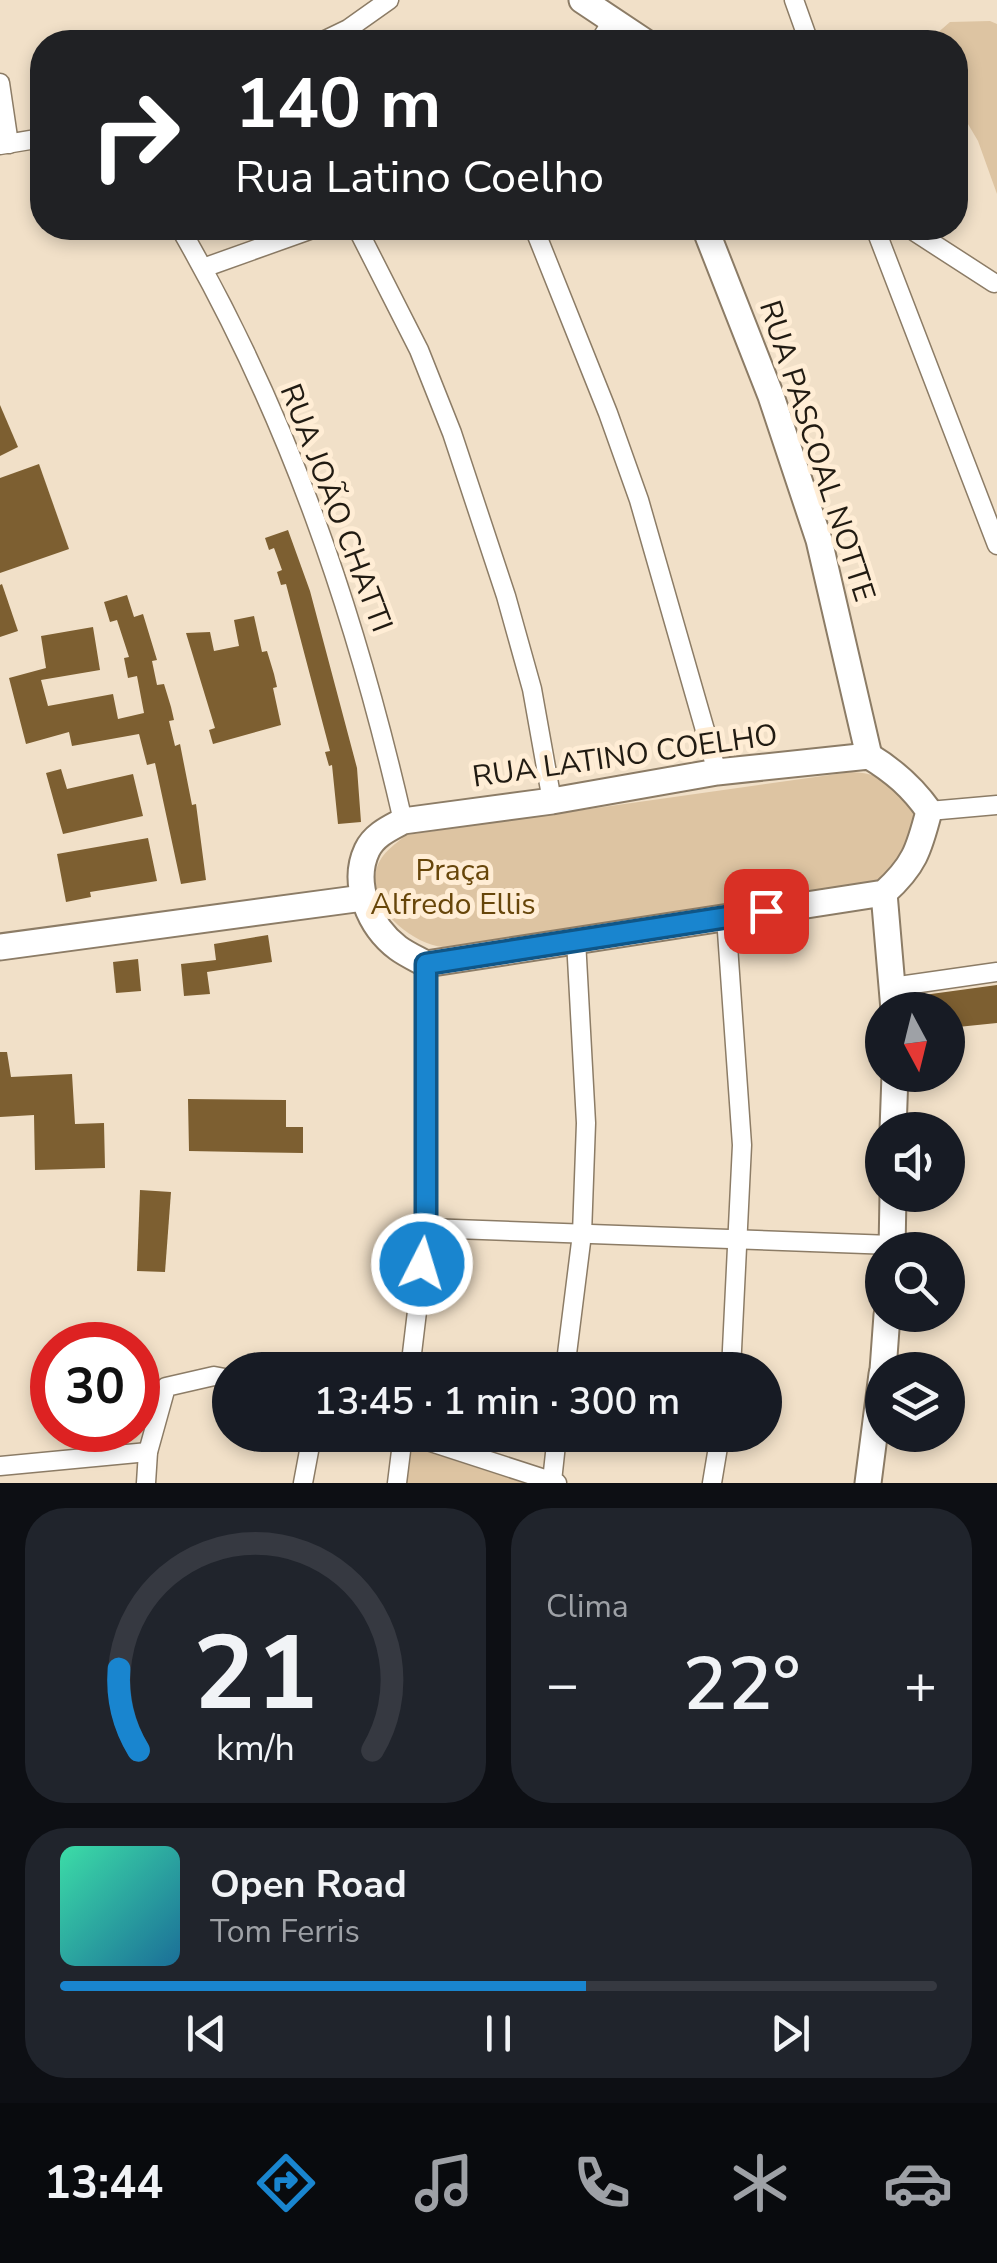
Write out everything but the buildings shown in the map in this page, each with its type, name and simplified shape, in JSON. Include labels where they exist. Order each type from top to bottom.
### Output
[{"type":"street","points":[[346,30],[389,0]]},
{"type":"street","points":[[582,0],[608,30]]},
{"type":"street","points":[[794,0],[805,30]]},
{"type":"street","points":[[0,83],[4,144],[30,140]]},
{"type":"street","name":"RUA JOÃO CHATTI","points":[[187,240],[256,376],[316,515],[367,670],[404,821]]},
{"type":"street","points":[[203,268],[281,240]]},
{"type":"street","points":[[363,240],[418,350],[452,433],[527,671],[552,800]]},
{"type":"street","points":[[539,240],[639,500],[717,772]]},
{"type":"street","name":"RUA PASCOAL NOTTE","points":[[710,240],[771,396],[819,540],[869,756]]},
{"type":"street","points":[[881,240],[997,545]]},
{"type":"street","points":[[927,240],[994,283]]},
{"type":"street","points":[[404,821],[383,831],[367,850],[363,898],[374,923],[397,948],[426,964],[884,893],[908,872],[919,850],[929,811],[914,790],[869,756]]},
{"type":"street","name":"RUA LATINO COELHO","points":[[404,821],[717,772],[869,756]]},
{"type":"street","points":[[929,811],[997,805]]},
{"type":"street","points":[[884,893],[892,992]]},
{"type":"street","points":[[0,947],[363,898]]},
{"type":"street","points":[[726,917],[742,1145],[732,1352]]},
{"type":"street","points":[[567,1352],[582,1234],[586,1124],[576,940]]},
{"type":"street","points":[[412,1352],[426,1228],[426,964]]},
{"type":"street","points":[[917,992],[997,972]]},
{"type":"street","points":[[426,1228],[865,1246]]},
{"type":"street","points":[[160,1411],[168,1384],[212,1376]]},
{"type":"street","points":[[0,1466],[148,1452],[146,1483]]},
{"type":"street","points":[[302,1483],[308,1452]]},
{"type":"street","points":[[397,1483],[403,1452]]},
{"type":"street","points":[[460,1452],[555,1482],[556,1452]]},
{"type":"street","points":[[712,1483],[717,1452]]},
{"type":"street","points":[[868,1483],[872,1452]]},
{"type":"green space","points":[[950,22],[997,24],[997,194],[968,124],[968,30],[941,30]]},
{"type":"green space","name":"Praça Alfredo Ellis","points":[[851,772],[876,776],[893,785],[917,821],[907,859],[876,883],[443,947],[406,931],[378,898],[378,865],[406,835]]},
{"type":"green space","points":[[411,1452],[428,1452],[524,1483],[407,1483]]},
{"type":"route","points":[[422,1264],[426,1228],[426,964],[766,911]]}]
